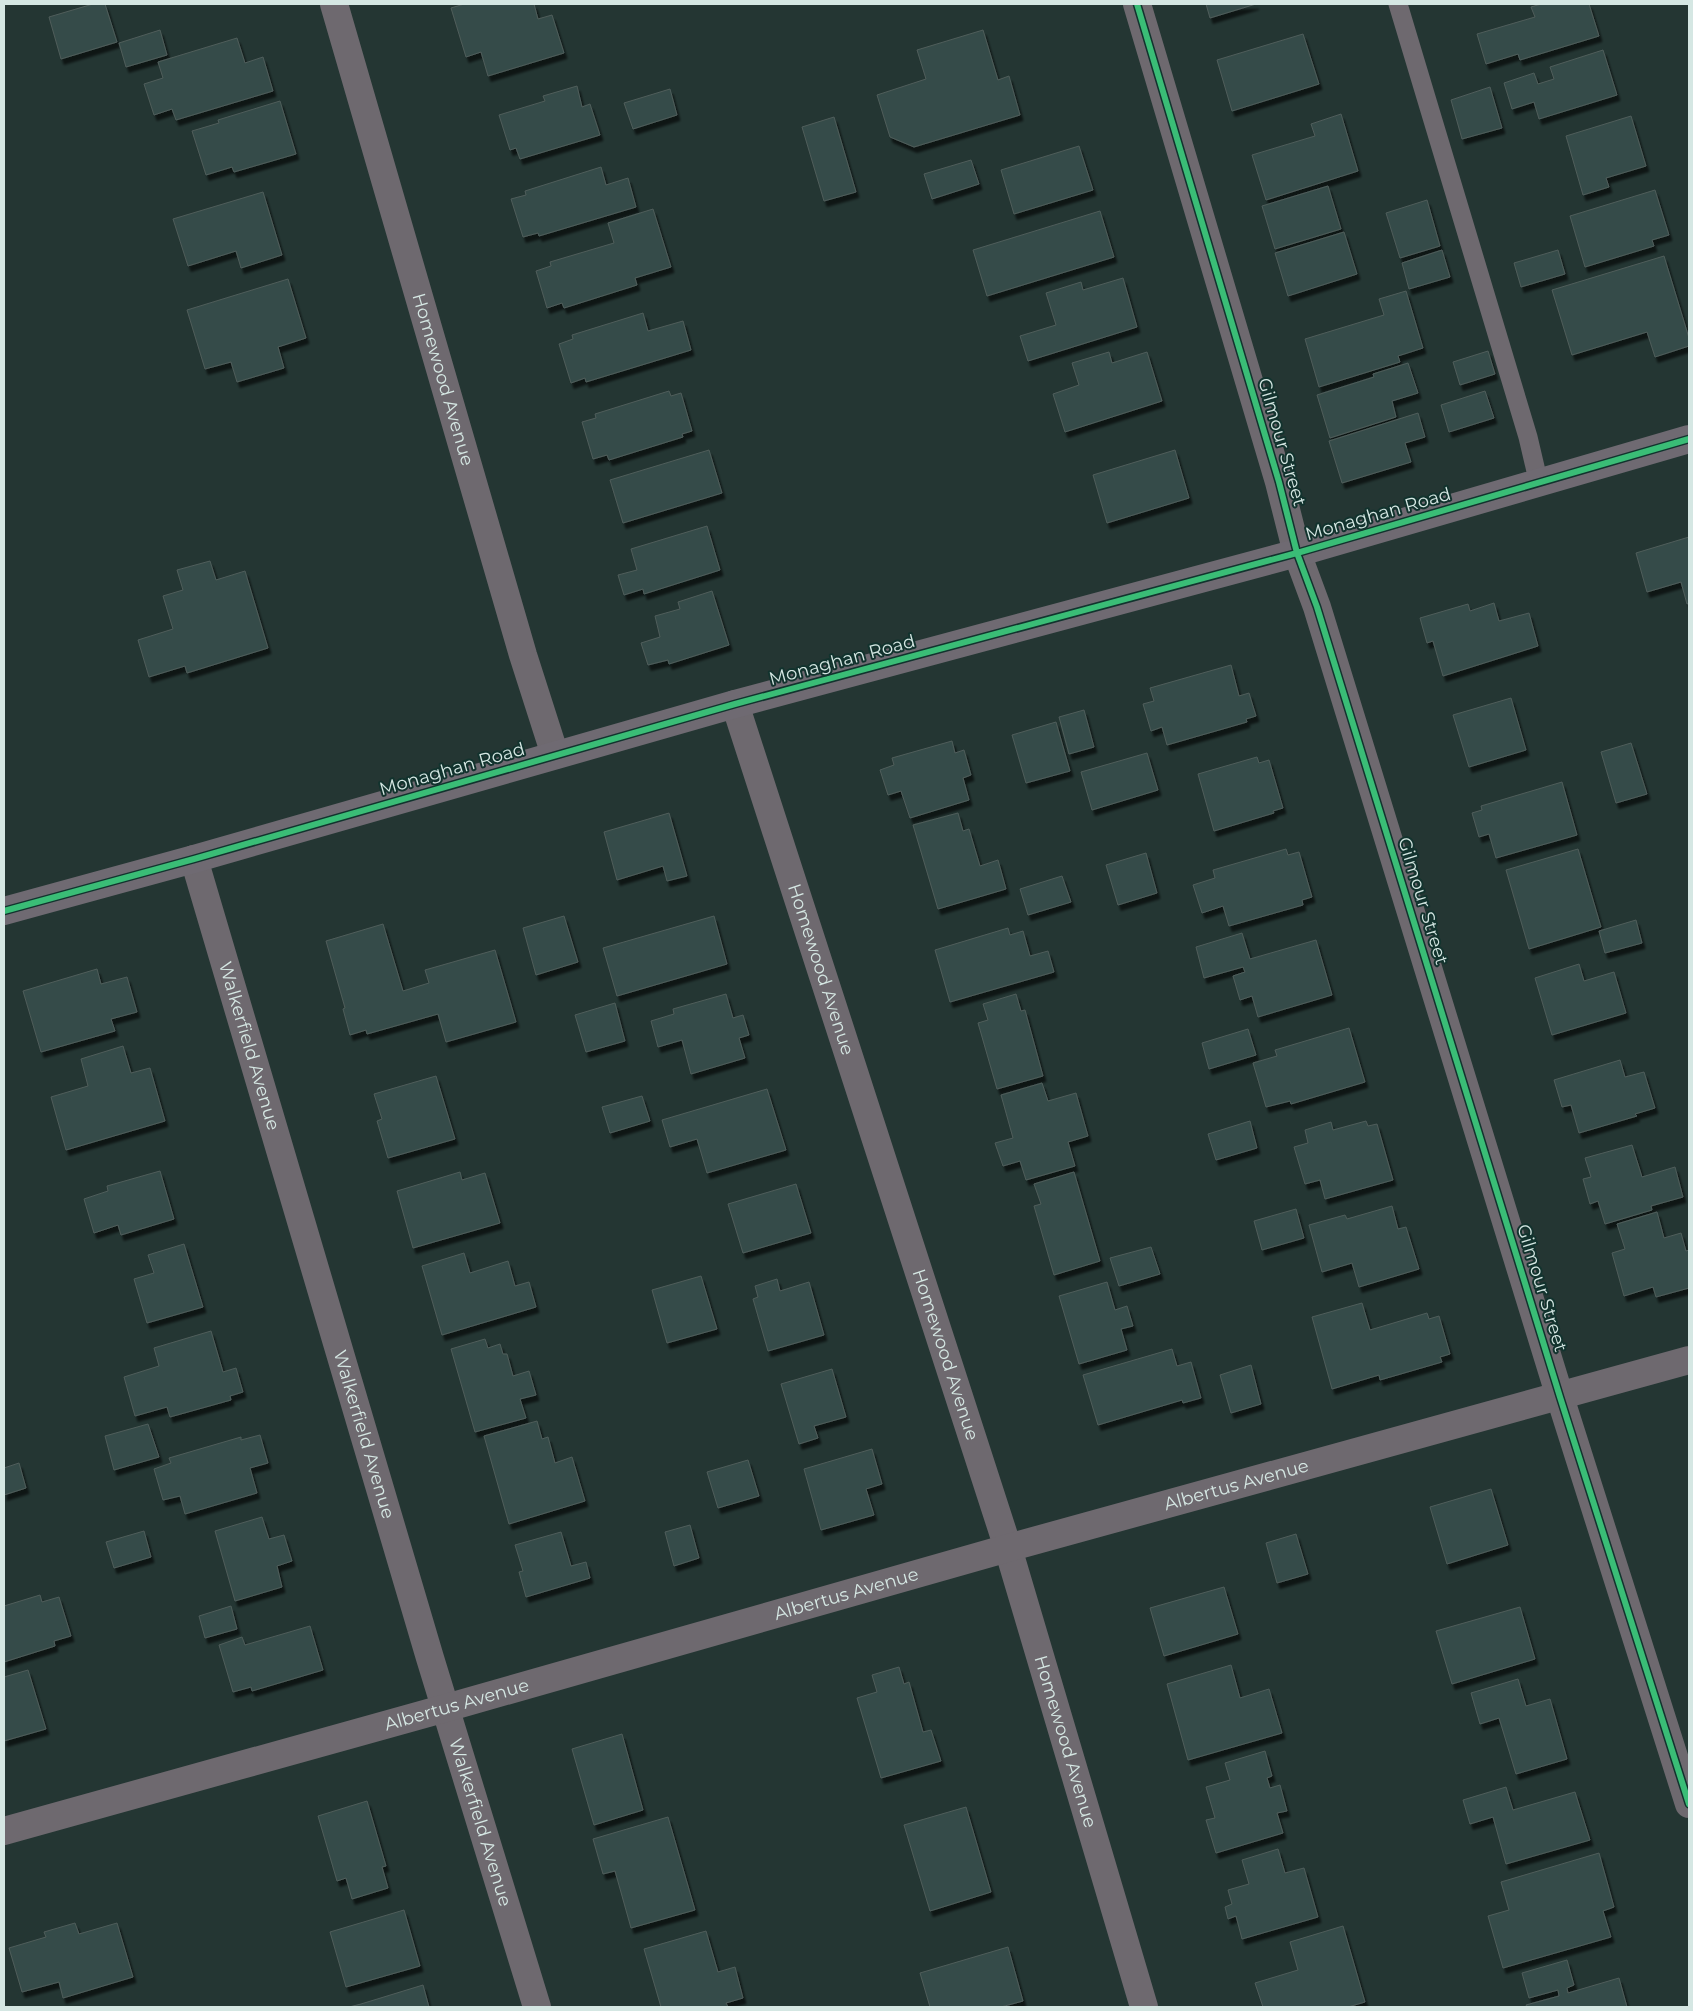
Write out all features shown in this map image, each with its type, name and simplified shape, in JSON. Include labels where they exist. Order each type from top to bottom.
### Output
[{"type":"main road","name":"Monaghan Road","points":[[4,911],[194,859],[736,704],[1297,553],[1689,439]]},
{"type":"street","name":"Homewood Avenue","points":[[334,4],[523,656],[555,755]]},
{"type":"street","name":"Gilmour Street","points":[[1137,4],[1276,472],[1297,553],[1317,607],[1560,1397],[1689,1804]]},
{"type":"street","name":"Homewood Avenue","points":[[736,704],[1008,1548],[1144,2007]]},
{"type":"street","name":"Walkerfield Avenue","points":[[194,859],[446,1708],[537,2007]]},
{"type":"street","name":"Albertus Avenue","points":[[4,1831],[446,1708],[1008,1548],[1689,1360]]},
{"type":"lane","points":[[1398,4],[1525,428],[1539,484]]},
{"type":"building","points":[[93,4],[105,4],[117,42],[61,59],[49,17]]},
{"type":"building","points":[[464,4],[534,4],[538,19],[552,15],[564,53],[488,76],[481,52],[466,57],[451,8]]},
{"type":"building","points":[[1206,4],[1256,4],[1210,18]]},
{"type":"building","points":[[1541,4],[1589,4],[1599,36],[1520,60],[1518,54],[1486,64],[1477,34],[1535,17],[1531,7]]},
{"type":"building","points":[[160,30],[167,55],[126,67],[119,43]]},
{"type":"building","points":[[983,30],[998,80],[1009,76],[1020,115],[914,147],[890,137],[877,95],[926,79],[917,50]]},
{"type":"building","points":[[1303,34],[1319,84],[1232,111],[1217,60]]},
{"type":"building","points":[[237,38],[245,63],[263,57],[273,91],[176,120],[172,109],[154,115],[144,84],[163,78],[158,62]]},
{"type":"building","points":[[1603,50],[1617,95],[1539,119],[1534,102],[1512,109],[1504,83],[1534,73],[1538,84],[1554,79],[1550,67]]},
{"type":"building","points":[[577,86],[582,107],[590,104],[600,135],[520,159],[516,148],[510,150],[499,115],[545,101],[543,96]]},
{"type":"building","points":[[1490,87],[1502,128],[1462,139],[1451,100]]},
{"type":"building","points":[[670,89],[677,115],[633,129],[624,103]]},
{"type":"building","points":[[280,101],[296,154],[234,172],[232,167],[206,175],[192,131],[219,123],[218,120]]},
{"type":"building","points":[[1341,114],[1358,171],[1266,200],[1252,155],[1315,136],[1311,124]]},
{"type":"building","points":[[1631,116],[1646,166],[1606,178],[1609,187],[1583,195],[1566,136]]},
{"type":"building","points":[[834,117],[856,192],[824,201],[802,127]]},
{"type":"building","points":[[1079,146],[1093,190],[1014,214],[1001,170]]},
{"type":"building","points":[[971,160],[979,184],[932,199],[924,174]]},
{"type":"building","points":[[601,167],[606,185],[628,178],[636,207],[539,236],[538,233],[523,237],[511,199],[526,195],[525,191]]},
{"type":"building","points":[[1328,186],[1341,229],[1275,249],[1262,206]]},
{"type":"building","points":[[1655,190],[1669,235],[1652,240],[1654,246],[1585,267],[1570,216]]},
{"type":"building","points":[[263,192],[282,255],[241,268],[236,251],[188,266],[173,219]]},
{"type":"building","points":[[1427,200],[1440,246],[1400,258],[1386,213]]},
{"type":"building","points":[[653,209],[671,267],[635,278],[637,285],[564,308],[562,303],[547,308],[536,271],[551,266],[550,262],[614,243],[608,223]]},
{"type":"building","points":[[1100,211],[1114,257],[987,296],[973,250]]},
{"type":"building","points":[[1344,232],[1357,274],[1288,296],[1275,253]]},
{"type":"building","points":[[1442,250],[1450,277],[1409,289],[1402,263]]},
{"type":"building","points":[[1558,250],[1565,274],[1521,287],[1514,263]]},
{"type":"building","points":[[1664,256],[1689,338],[1689,346],[1655,357],[1647,332],[1572,355],[1552,290]]},
{"type":"building","points":[[1123,278],[1137,327],[1028,361],[1020,336],[1056,325],[1046,293],[1081,282],[1083,290]]},
{"type":"building","points":[[288,279],[306,338],[278,347],[284,368],[237,382],[231,362],[205,369],[187,310]]},
{"type":"building","points":[[1406,291],[1423,348],[1398,356],[1400,362],[1319,387],[1305,339],[1384,315],[1379,299]]},
{"type":"building","points":[[643,313],[648,331],[683,321],[691,350],[586,382],[585,378],[571,383],[559,344],[573,339],[572,335]]},
{"type":"building","points":[[1488,351],[1495,374],[1460,385],[1453,362]]},
{"type":"building","points":[[1109,352],[1112,363],[1147,352],[1162,401],[1065,432],[1053,394],[1079,385],[1072,363]]},
{"type":"building","points":[[1408,363],[1418,393],[1392,401],[1396,417],[1330,438],[1317,395],[1374,377],[1373,374]]},
{"type":"building","points":[[669,391],[671,396],[681,393],[692,431],[682,434],[683,437],[609,460],[607,455],[593,459],[582,422],[596,418],[595,414]]},
{"type":"building","points":[[1485,391],[1494,418],[1449,432],[1441,405]]},
{"type":"building","points":[[1418,413],[1425,437],[1405,443],[1411,462],[1342,483],[1329,441]]},
{"type":"building","points":[[709,450],[722,493],[623,523],[610,480]]},
{"type":"building","points":[[1175,450],[1189,498],[1107,523],[1093,475]]},
{"type":"building","points":[[707,526],[720,570],[644,594],[643,589],[624,595],[618,575],[637,570],[631,549]]},
{"type":"building","points":[[1689,537],[1689,603],[1687,604],[1681,582],[1647,592],[1636,553]]},
{"type":"building","points":[[210,561],[216,580],[245,571],[268,648],[187,673],[185,666],[149,677],[138,640],[173,629],[163,596],[183,590],[177,570]]},
{"type":"building","points":[[712,591],[729,645],[669,664],[668,660],[648,665],[641,643],[660,637],[655,616],[680,609],[678,602]]},
{"type":"building","points":[[1494,603],[1499,621],[1529,613],[1538,646],[1443,676],[1433,641],[1427,643],[1420,618],[1468,604],[1470,611]]},
{"type":"building","points":[[1231,665],[1239,696],[1249,693],[1256,716],[1246,719],[1247,722],[1167,745],[1162,727],[1151,731],[1143,704],[1154,701],[1150,688]]},
{"type":"building","points":[[1511,698],[1526,750],[1469,767],[1453,715]]},
{"type":"building","points":[[1084,710],[1094,747],[1069,754],[1059,717]]},
{"type":"building","points":[[1056,722],[1070,771],[1026,783],[1012,735]]},
{"type":"building","points":[[952,741],[955,753],[964,750],[971,775],[963,778],[969,800],[910,818],[901,791],[888,795],[880,770],[894,765],[892,758]]},
{"type":"building","points":[[1631,743],[1647,794],[1616,803],[1601,752]]},
{"type":"building","points":[[1147,753],[1158,790],[1092,810],[1081,772]]},
{"type":"building","points":[[1257,757],[1259,763],[1269,760],[1283,808],[1273,811],[1274,813],[1214,831],[1198,774]]},
{"type":"building","points":[[1562,782],[1577,835],[1496,858],[1489,834],[1479,837],[1472,813],[1482,810],[1481,806]]},
{"type":"building","points":[[669,813],[687,876],[667,881],[663,866],[617,880],[604,832]]},
{"type":"building","points":[[958,813],[963,831],[969,829],[980,866],[998,860],[1006,889],[938,909],[913,825]]},
{"type":"building","points":[[1286,849],[1288,855],[1299,852],[1312,897],[1302,900],[1303,905],[1229,926],[1223,906],[1202,913],[1193,885],[1215,878],[1213,870]]},
{"type":"building","points":[[1578,849],[1601,927],[1529,949],[1506,870]]},
{"type":"building","points":[[1146,853],[1157,893],[1118,905],[1106,865]]},
{"type":"building","points":[[1062,876],[1071,902],[1028,915],[1020,889]]},
{"type":"building","points":[[564,916],[578,962],[536,975],[523,928]]},
{"type":"building","points":[[714,916],[727,964],[617,996],[603,948]]},
{"type":"building","points":[[1636,920],[1642,943],[1605,953],[1599,931]]},
{"type":"building","points":[[383,924],[403,991],[429,983],[425,970],[495,950],[516,1022],[446,1042],[438,1014],[367,1034],[366,1030],[350,1035],[343,1009],[345,1008],[326,941]]},
{"type":"building","points":[[1008,928],[1010,935],[1023,931],[1030,956],[1048,951],[1054,972],[950,1002],[935,950]]},
{"type":"building","points":[[1242,933],[1250,959],[1316,940],[1332,995],[1258,1017],[1252,996],[1240,1000],[1233,976],[1245,972],[1243,967],[1204,978],[1196,947]]},
{"type":"building","points":[[1579,964],[1584,981],[1614,972],[1626,1013],[1552,1035],[1535,978]]},
{"type":"building","points":[[97,969],[101,984],[127,977],[137,1012],[111,1019],[115,1031],[41,1052],[23,991]]},
{"type":"building","points":[[726,994],[733,1018],[743,1015],[749,1035],[739,1038],[745,1058],[691,1074],[682,1040],[658,1047],[651,1021],[674,1014],[673,1009]]},
{"type":"building","points":[[1016,994],[1021,1011],[1025,1010],[1043,1076],[997,1089],[978,1023],[988,1020],[983,1004]]},
{"type":"building","points":[[615,1003],[625,1041],[586,1052],[575,1015]]},
{"type":"building","points":[[1349,1028],[1365,1082],[1291,1104],[1290,1101],[1266,1107],[1253,1063],[1277,1056],[1275,1050]]},
{"type":"building","points":[[1248,1029],[1256,1055],[1209,1069],[1202,1043]]},
{"type":"building","points":[[123,1046],[131,1073],[150,1068],[165,1121],[66,1150],[51,1097],[88,1086],[81,1059]]},
{"type":"building","points":[[1620,1060],[1625,1077],[1644,1072],[1655,1108],[1635,1114],[1637,1116],[1579,1133],[1571,1105],[1562,1107],[1554,1080]]},
{"type":"building","points":[[436,1076],[455,1139],[388,1158],[377,1121],[382,1119],[374,1094]]},
{"type":"building","points":[[1042,1083],[1048,1101],[1076,1093],[1088,1136],[1068,1142],[1075,1166],[1026,1180],[1020,1161],[1003,1166],[995,1143],[1013,1138],[1001,1095]]},
{"type":"building","points":[[767,1089],[786,1150],[707,1173],[697,1139],[670,1147],[662,1120]]},
{"type":"building","points":[[642,1096],[650,1121],[610,1133],[602,1107]]},
{"type":"building","points":[[1250,1121],[1257,1148],[1216,1160],[1208,1134]]},
{"type":"building","points":[[1366,1121],[1368,1126],[1377,1124],[1393,1180],[1325,1199],[1320,1180],[1305,1184],[1294,1147],[1308,1143],[1305,1130],[1331,1122],[1333,1130]]},
{"type":"building","points":[[1632,1145],[1642,1177],[1675,1167],[1683,1197],[1651,1206],[1652,1210],[1605,1224],[1598,1201],[1590,1204],[1583,1179],[1591,1177],[1585,1158]]},
{"type":"building","points":[[160,1171],[174,1219],[121,1235],[118,1225],[94,1233],[84,1199],[108,1191],[107,1186]]},
{"type":"building","points":[[460,1172],[462,1180],[485,1173],[500,1223],[413,1248],[397,1191]]},
{"type":"building","points":[[1074,1172],[1100,1261],[1054,1275],[1034,1206],[1041,1204],[1034,1184]]},
{"type":"building","points":[[796,1184],[811,1233],[743,1253],[728,1204]]},
{"type":"building","points":[[1392,1206],[1398,1229],[1406,1227],[1419,1269],[1359,1287],[1352,1263],[1322,1272],[1309,1225],[1345,1215],[1347,1219]]},
{"type":"building","points":[[1296,1209],[1304,1238],[1262,1250],[1254,1221]]},
{"type":"building","points":[[1657,1212],[1664,1238],[1681,1233],[1686,1251],[1689,1250],[1689,1288],[1656,1297],[1653,1287],[1624,1296],[1612,1253],[1625,1249],[1617,1224]]},
{"type":"building","points":[[184,1244],[203,1307],[147,1323],[134,1279],[154,1273],[148,1255]]},
{"type":"building","points":[[1151,1247],[1160,1274],[1119,1286],[1110,1258]]},
{"type":"building","points":[[464,1253],[470,1273],[508,1261],[515,1286],[529,1282],[536,1307],[442,1335],[422,1266]]},
{"type":"building","points":[[701,1276],[717,1329],[667,1343],[652,1290]]},
{"type":"building","points":[[777,1279],[780,1291],[809,1282],[824,1335],[768,1351],[753,1299],[758,1297],[755,1286]]},
{"type":"building","points":[[1107,1282],[1115,1310],[1127,1306],[1133,1326],[1121,1329],[1127,1350],[1079,1364],[1059,1296]]},
{"type":"building","points":[[1362,1303],[1370,1330],[1427,1313],[1429,1319],[1439,1316],[1450,1354],[1440,1357],[1442,1362],[1380,1380],[1379,1375],[1332,1389],[1312,1317]]},
{"type":"building","points":[[211,1331],[223,1372],[236,1368],[243,1392],[230,1396],[231,1400],[170,1417],[167,1407],[135,1416],[124,1377],[159,1366],[154,1348]]},
{"type":"building","points":[[485,1339],[488,1348],[500,1344],[503,1354],[507,1354],[513,1376],[529,1371],[536,1395],[520,1399],[526,1418],[475,1432],[451,1349]]},
{"type":"building","points":[[1172,1349],[1177,1366],[1191,1362],[1201,1398],[1183,1403],[1182,1400],[1098,1425],[1083,1375]]},
{"type":"building","points":[[1251,1365],[1261,1404],[1231,1413],[1220,1375]]},
{"type":"building","points":[[832,1369],[846,1417],[814,1426],[818,1438],[799,1444],[781,1384]]},
{"type":"building","points":[[537,1421],[542,1439],[548,1437],[555,1463],[572,1457],[585,1501],[509,1524],[484,1436]]},
{"type":"building","points":[[148,1424],[159,1457],[114,1470],[105,1436]]},
{"type":"building","points":[[260,1435],[268,1463],[250,1468],[257,1493],[185,1514],[180,1496],[163,1500],[154,1469],[171,1463],[169,1458],[241,1437],[241,1440]]},
{"type":"building","points":[[872,1449],[882,1484],[866,1489],[874,1515],[821,1530],[804,1469]]},
{"type":"building","points":[[748,1460],[759,1496],[718,1508],[707,1472]]},
{"type":"building","points":[[19,1463],[26,1488],[4,1495],[4,1468]]},
{"type":"building","points":[[1491,1489],[1508,1545],[1447,1564],[1430,1507]]},
{"type":"building","points":[[262,1517],[269,1539],[284,1535],[292,1561],[277,1566],[282,1587],[235,1601],[215,1531]]},
{"type":"building","points":[[690,1525],[699,1558],[674,1566],[665,1532]]},
{"type":"building","points":[[144,1531],[151,1557],[114,1568],[106,1542]]},
{"type":"building","points":[[561,1532],[571,1566],[586,1562],[590,1578],[526,1597],[519,1572],[523,1571],[515,1545]]},
{"type":"building","points":[[1296,1534],[1308,1574],[1277,1583],[1266,1543]]},
{"type":"building","points":[[1224,1587],[1238,1634],[1164,1656],[1150,1608]]},
{"type":"building","points":[[40,1595],[42,1602],[59,1597],[71,1636],[54,1641],[55,1646],[4,1662],[4,1606]]},
{"type":"building","points":[[231,1606],[237,1629],[205,1638],[199,1616]]},
{"type":"building","points":[[1520,1607],[1535,1659],[1452,1684],[1436,1631]]},
{"type":"building","points":[[310,1626],[323,1670],[252,1691],[251,1687],[233,1692],[219,1645],[242,1637],[245,1645]]},
{"type":"building","points":[[1231,1665],[1240,1698],[1269,1689],[1282,1733],[1188,1760],[1167,1684]]},
{"type":"building","points":[[899,1667],[904,1684],[909,1682],[923,1732],[931,1730],[941,1761],[881,1778],[857,1698],[877,1692],[872,1675]]},
{"type":"building","points":[[28,1670],[46,1729],[4,1741],[4,1677]]},
{"type":"building","points":[[1518,1679],[1526,1706],[1550,1699],[1567,1759],[1516,1774],[1499,1718],[1480,1724],[1471,1693]]},
{"type":"building","points":[[622,1734],[643,1810],[594,1825],[572,1749]]},
{"type":"building","points":[[1265,1751],[1272,1776],[1267,1778],[1270,1788],[1280,1785],[1287,1811],[1277,1813],[1283,1833],[1216,1853],[1206,1820],[1215,1818],[1206,1787],[1230,1780],[1225,1763]]},
{"type":"building","points":[[1506,1787],[1513,1810],[1575,1792],[1590,1840],[1506,1864],[1493,1817],[1470,1824],[1463,1800]]},
{"type":"building","points":[[367,1801],[386,1866],[382,1867],[388,1888],[352,1899],[346,1878],[337,1881],[318,1816]]},
{"type":"building","points":[[966,1807],[991,1892],[930,1911],[904,1825]]},
{"type":"building","points":[[668,1817],[695,1910],[631,1928],[615,1871],[603,1874],[593,1839]]},
{"type":"building","points":[[1278,1849],[1285,1873],[1304,1868],[1318,1917],[1242,1939],[1236,1916],[1228,1919],[1225,1907],[1232,1904],[1228,1890],[1249,1884],[1242,1860]]},
{"type":"building","points":[[1599,1853],[1614,1907],[1603,1911],[1611,1937],[1503,1968],[1488,1916],[1509,1910],[1501,1882]]},
{"type":"building","points":[[404,1910],[420,1966],[346,1987],[330,1932]]},
{"type":"building","points":[[75,1923],[79,1934],[117,1923],[133,1977],[63,1998],[59,1982],[22,1992],[9,1948],[46,1937],[44,1932]]},
{"type":"building","points":[[1343,1926],[1365,2002],[1348,2007],[1263,2007],[1255,1983],[1298,1970],[1290,1942]]},
{"type":"building","points":[[706,1931],[718,1972],[735,1967],[743,1998],[726,2003],[728,2007],[661,2007],[644,1949]]},
{"type":"building","points":[[1008,1947],[1023,2001],[1001,2007],[930,2007],[920,1973]]},
{"type":"building","points":[[1567,1960],[1574,1985],[1567,1988],[1568,1993],[1619,1978],[1627,2007],[1527,2007],[1526,2005],[1559,1996],[1558,1990],[1529,1998],[1522,1973]]},
{"type":"building","points":[[423,1985],[429,2007],[349,2007],[361,2004]]},
{"type":"cycle path","points":[[1137,4],[1279,482],[1297,553],[1317,607],[1560,1397],[1689,1804]]},
{"type":"cycle path","points":[[4,911],[194,859],[735,704],[1297,553],[1689,439]]}]
